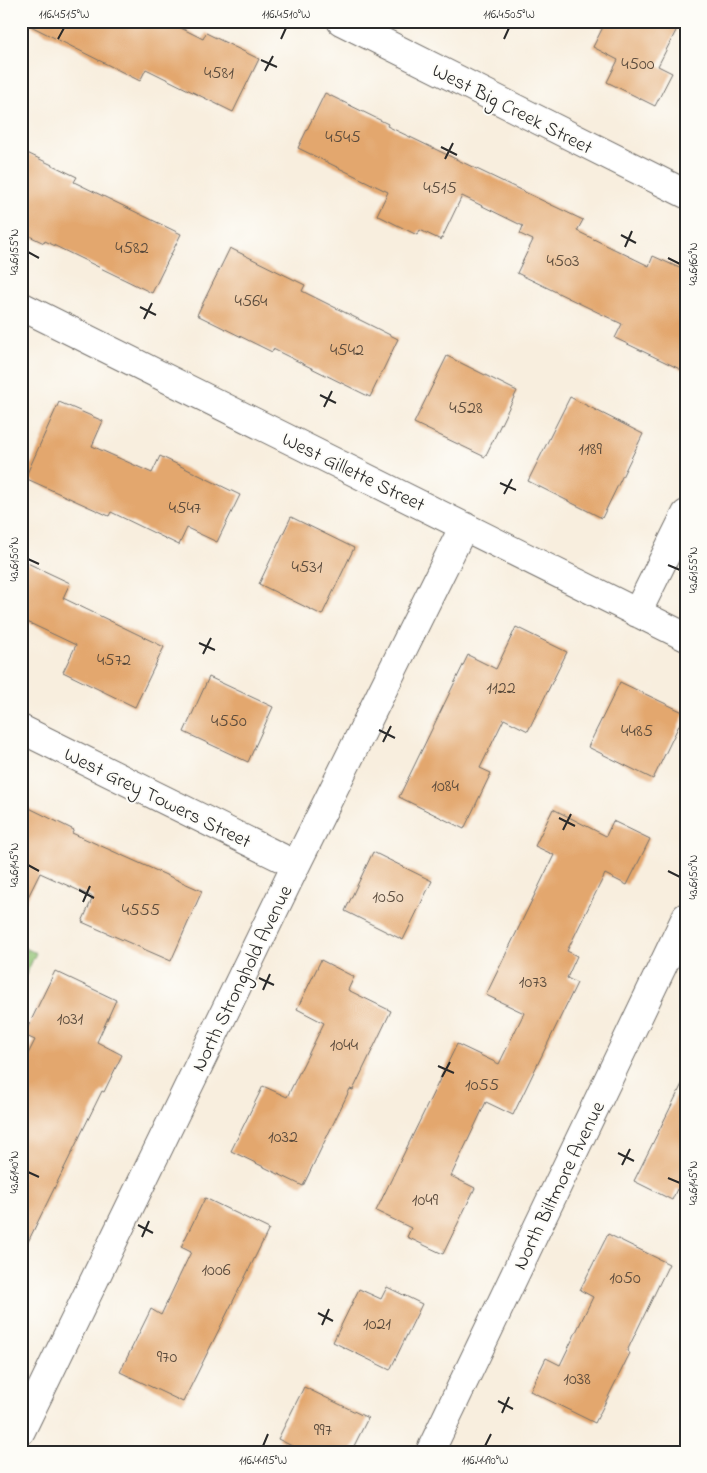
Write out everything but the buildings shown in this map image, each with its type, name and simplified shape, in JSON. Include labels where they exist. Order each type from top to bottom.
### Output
[{"type":"street","name":"West Big Creek Street","points":[[341,21],[686,194]]},
{"type":"street","name":"West Gillette Street","points":[[21,306],[686,637]]},
{"type":"street","points":[[637,613],[686,514]]},
{"type":"street","name":"North Stronghold Avenue","points":[[21,1432],[296,865],[464,526]]},
{"type":"street","name":"West Grey Towers Street","points":[[21,730],[296,865]]},
{"type":"street","name":"North Biltmore Avenue","points":[[430,1452],[686,917]]},
{"type":"green space","points":[[21,946],[36,953],[21,985]]}]
